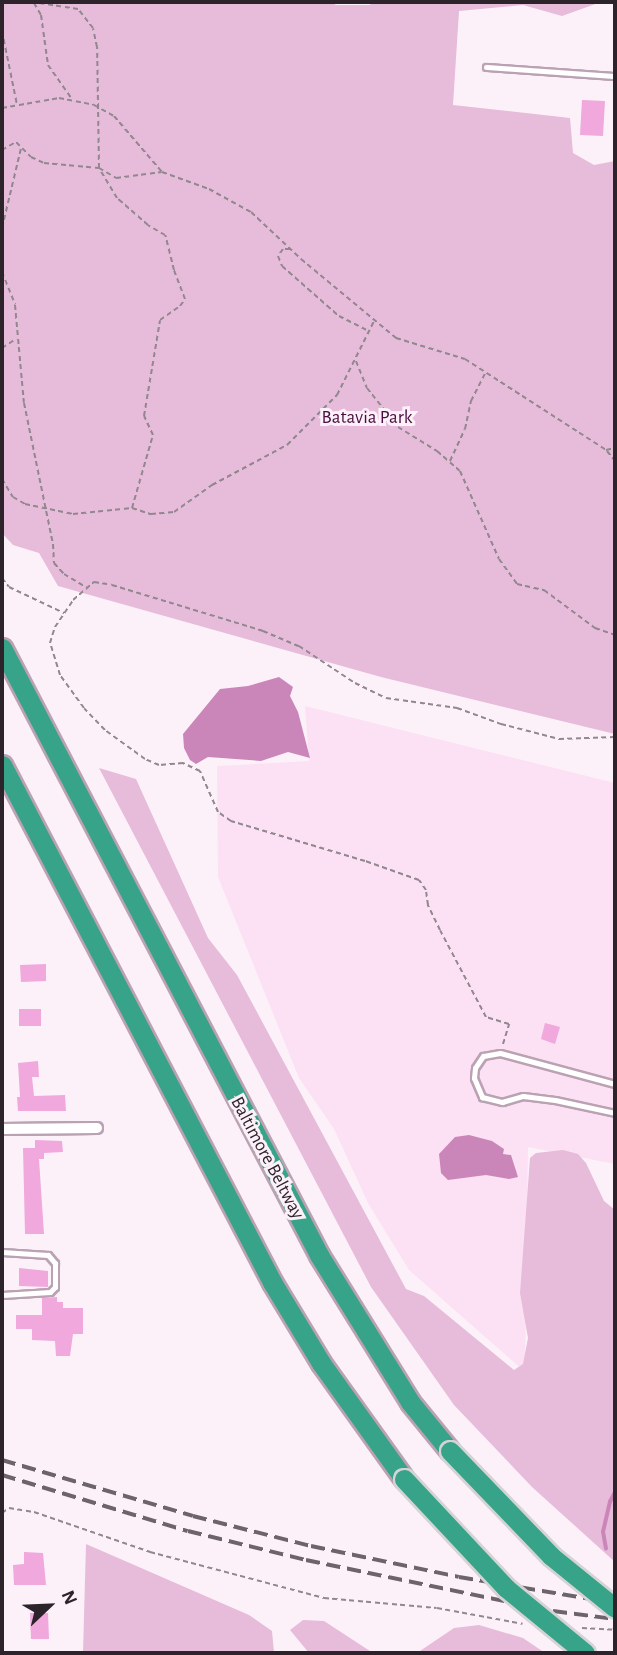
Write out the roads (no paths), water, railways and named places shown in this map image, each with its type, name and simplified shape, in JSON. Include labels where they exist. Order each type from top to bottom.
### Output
[{"type":"highway","name":"Baltimore Beltway","points":[[2,648],[319,1255],[410,1402],[450,1451],[551,1556],[615,1608]]},
{"type":"highway","points":[[2,765],[272,1282],[321,1363],[404,1479],[506,1588],[585,1653]]},
{"type":"street","points":[[2,1129],[97,1128]]},
{"type":"lane","points":[[486,67],[615,76]]},
{"type":"lane","points":[[615,1084],[500,1053],[483,1056],[475,1068],[474,1079],[482,1097],[502,1102],[523,1096],[615,1113]]},
{"type":"lane","points":[[2,1252],[48,1255],[55,1263],[55,1287],[50,1292],[2,1295]]},
{"type":"waterway","points":[[606,1549],[603,1532],[615,1492]]},
{"type":"railway","points":[[2,1460],[193,1516],[311,1546],[459,1577],[615,1603]]},
{"type":"railway","points":[[2,1475],[188,1531],[306,1560],[553,1611],[615,1619]]},
{"type":"park label","name":"Batavia Park","points":[[367,418]]}]
